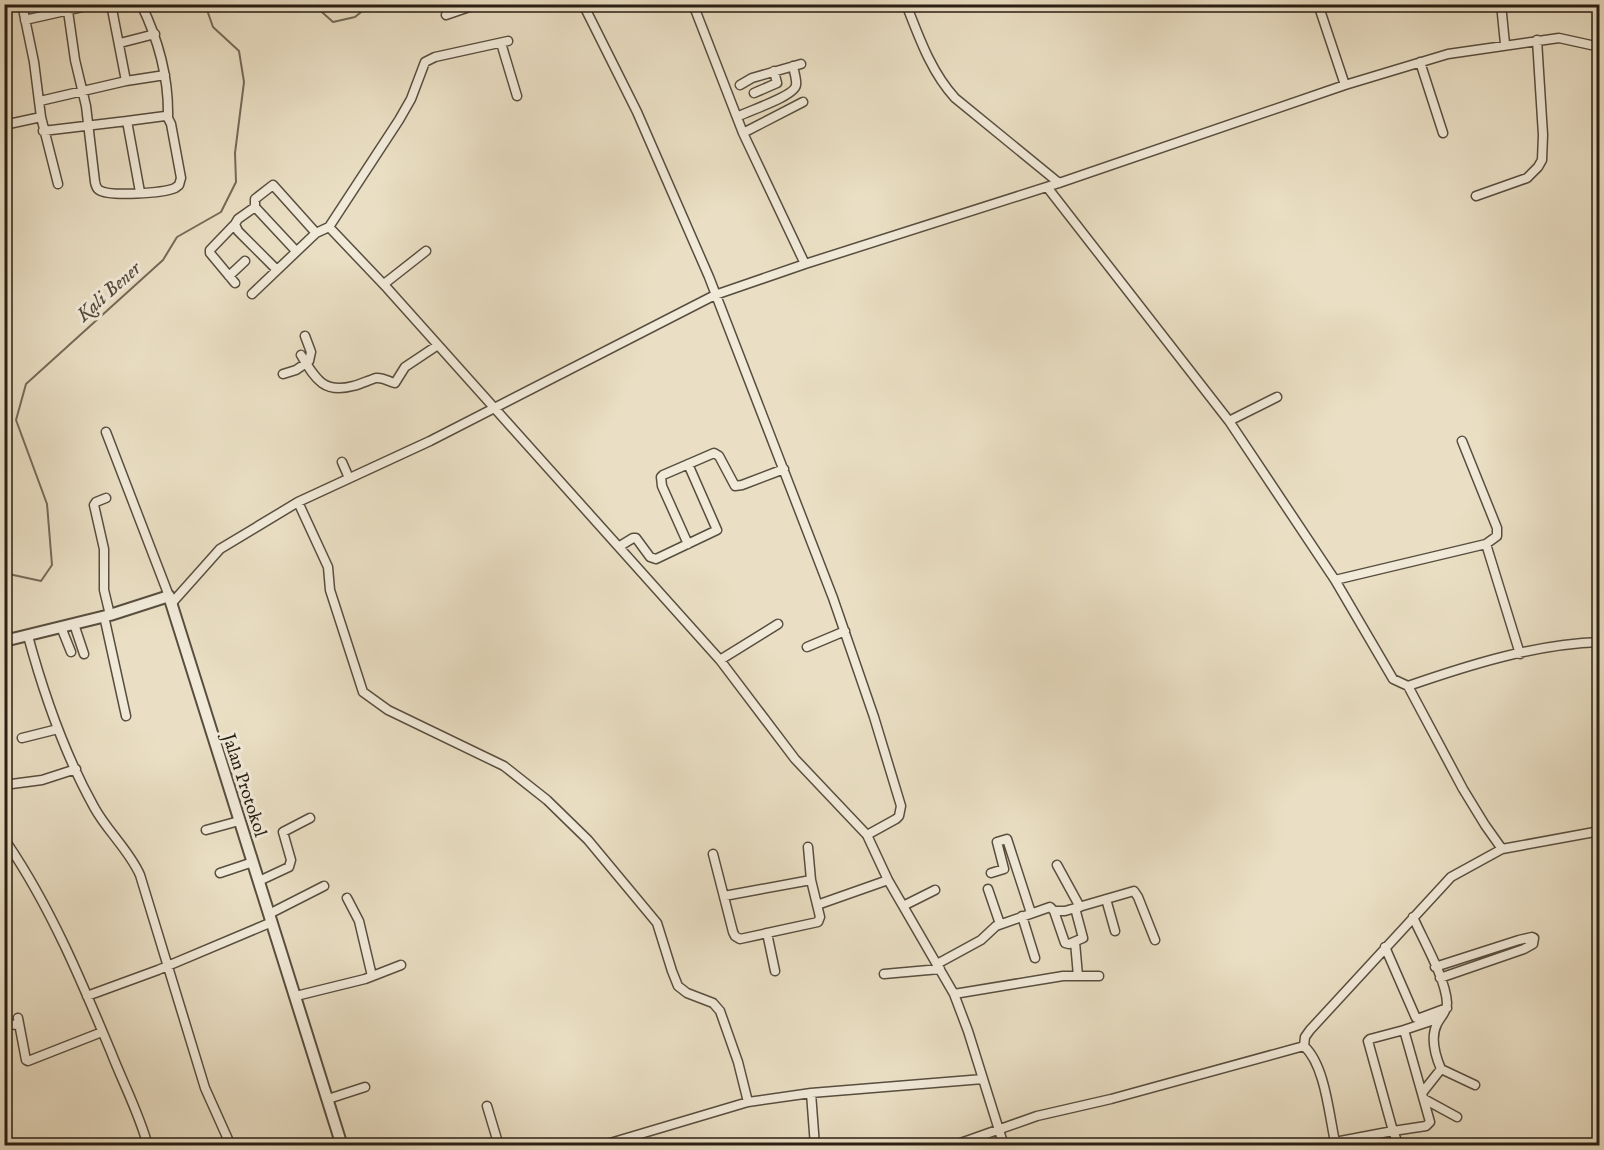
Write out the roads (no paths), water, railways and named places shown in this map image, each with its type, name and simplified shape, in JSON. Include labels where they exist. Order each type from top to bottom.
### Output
[{"type":"street","points":[[22,4],[40,101],[43,131],[58,184]]},
{"type":"street","points":[[25,20],[68,8],[96,4]]},
{"type":"street","points":[[111,4],[126,81]]},
{"type":"street","points":[[68,8],[75,60],[89,125],[95,182],[98,189],[112,193],[171,190],[179,185],[181,178],[168,118],[165,75],[155,34],[141,4]]},
{"type":"street","points":[[446,15],[478,4]]},
{"type":"street","points":[[583,4],[637,112],[698,249],[784,469],[874,717],[901,806],[896,819],[867,835]]},
{"type":"street","points":[[693,4],[743,133],[805,264]]},
{"type":"street","points":[[906,4],[923,47],[943,85],[955,98],[1059,183]]},
{"type":"street","points":[[1318,4],[1345,86]]},
{"type":"street","points":[[1501,4],[1505,44]]},
{"type":"street","points":[[120,43],[155,34]]},
{"type":"street","points":[[4,641],[170,600],[220,549],[298,502],[430,441],[715,296],[805,264],[1059,183],[1345,86],[1448,54],[1559,38],[1599,47]]},
{"type":"street","points":[[1476,196],[1527,178],[1542,160],[1543,135],[1537,40]]},
{"type":"street","points":[[252,294],[316,233],[329,227],[399,120],[411,99],[425,62],[435,57],[505,42],[517,96]]},
{"type":"street","points":[[1420,63],[1443,133]]},
{"type":"street","points":[[737,117],[778,100],[794,90],[797,65],[752,78],[740,85]]},
{"type":"street","points":[[754,93],[777,83],[774,71]]},
{"type":"street","points":[[40,101],[82,90],[165,75]]},
{"type":"street","points":[[743,133],[803,102]]},
{"type":"street","points":[[43,131],[165,116],[168,118]]},
{"type":"street","points":[[4,125],[41,117]]},
{"type":"street","points":[[127,121],[140,192]]},
{"type":"street","points":[[296,251],[255,207],[255,199],[273,185],[316,233]]},
{"type":"street","points":[[1047,186],[1229,421],[1335,580],[1393,679],[1408,686],[1463,789],[1502,849]]},
{"type":"street","points":[[245,261],[232,280],[210,254],[210,250],[238,219],[255,207]]},
{"type":"street","points":[[235,224],[238,231],[276,269]]},
{"type":"street","points":[[329,227],[384,284],[620,546],[643,575],[720,660],[795,759],[867,835],[888,880],[954,994],[1004,1146]]},
{"type":"street","points":[[384,284],[426,251]]},
{"type":"street","points":[[283,374],[306,364],[311,357],[305,336]]},
{"type":"street","points":[[301,355],[317,380],[332,388],[352,387],[380,378],[393,383],[397,381],[405,368],[438,345]]},
{"type":"street","points":[[1229,421],[1277,397]]},
{"type":"street","points":[[106,432],[170,600]]},
{"type":"street","points":[[1335,580],[1486,544],[1497,536],[1497,528],[1462,441]]},
{"type":"street","points":[[688,544],[660,482],[663,475],[716,454],[734,484],[738,486],[784,469]]},
{"type":"street","points":[[342,462],[349,477]]},
{"type":"street","points":[[620,546],[636,538],[650,557],[656,559],[715,531],[717,528],[688,464]]},
{"type":"street","points":[[106,498],[94,505],[104,549],[107,615],[126,716]]},
{"type":"street","points":[[298,502],[328,567],[330,590],[363,692],[388,710],[504,766],[547,800],[588,840],[657,923],[678,986],[687,993],[713,1003],[720,1011],[738,1062],[748,1102]]},
{"type":"street","points":[[1486,544],[1520,654]]},
{"type":"street","name":"Jalan Protokol","points":[[170,600],[342,1146]]},
{"type":"street","points":[[74,624],[84,654]]},
{"type":"street","points":[[720,660],[778,624]]},
{"type":"street","points":[[61,627],[71,652]]},
{"type":"street","points":[[807,647],[844,632]]},
{"type":"street","points":[[27,636],[44,693],[76,769],[96,810],[137,869],[205,1088],[231,1146]]},
{"type":"street","points":[[1408,686],[1520,654],[1599,642]]},
{"type":"street","points":[[22,738],[58,729]]},
{"type":"street","points":[[4,785],[42,780],[76,769]]},
{"type":"street","points":[[259,881],[289,867],[291,860],[283,832],[310,818]]},
{"type":"street","points":[[206,830],[239,821]]},
{"type":"street","points":[[1304,1046],[1307,1033],[1451,877],[1502,849],[1599,831]]},
{"type":"street","points":[[1004,869],[997,842],[1005,839],[1008,840],[1016,865],[1035,958]]},
{"type":"street","points":[[5,842],[31,881],[61,937],[139,1116],[148,1146]]},
{"type":"street","points":[[712,854],[733,932],[736,938],[745,939],[818,922],[820,917],[811,880],[808,847]]},
{"type":"street","points":[[220,873],[253,862]]},
{"type":"street","points":[[991,873],[1016,865]]},
{"type":"street","points":[[884,974],[938,966],[981,940],[1000,924],[1050,907],[1054,911],[1065,943],[1083,938],[1078,907],[1057,866]]},
{"type":"street","points":[[724,896],[811,880]]},
{"type":"street","points":[[818,905],[888,880]]},
{"type":"street","points":[[87,996],[167,966],[271,918],[324,885]]},
{"type":"street","points":[[988,889],[1000,924]]},
{"type":"street","points":[[903,906],[935,891]]},
{"type":"street","points":[[1054,911],[1065,911],[1135,892],[1155,940]]},
{"type":"street","points":[[347,898],[359,921],[372,976]]},
{"type":"street","points":[[1106,899],[1115,931]]},
{"type":"street","points":[[1413,916],[1440,978],[1446,998],[1447,1008],[1435,1028],[1434,1050],[1441,1069],[1475,1085]]},
{"type":"street","points":[[767,933],[775,971]]},
{"type":"street","points":[[1435,967],[1526,938],[1534,938],[1533,945],[1524,949],[1440,978]]},
{"type":"street","points":[[1074,942],[1078,976]]},
{"type":"street","points":[[1385,947],[1416,1018],[1447,1008]]},
{"type":"street","points":[[296,996],[372,976],[401,965]]},
{"type":"street","points":[[954,994],[1063,976],[1099,976]]},
{"type":"street","points":[[1399,1146],[1368,1041],[1441,1018]]},
{"type":"street","points":[[4,1024],[19,1022],[28,1061],[102,1032]]},
{"type":"street","points":[[1304,1046],[1312,1053],[1320,1072],[1335,1144],[1430,1123],[1404,1030]]},
{"type":"street","points":[[952,1146],[1037,1116],[1121,1096],[1304,1046]]},
{"type":"street","points":[[1423,1096],[1441,1069]]},
{"type":"street","points":[[600,1146],[748,1102],[811,1093],[983,1079]]},
{"type":"street","points":[[328,1099],[365,1087]]},
{"type":"street","points":[[811,1093],[815,1146]]},
{"type":"street","points":[[1423,1096],[1457,1118]]},
{"type":"street","points":[[487,1106],[499,1146]]},
{"type":"waterway","name":"Kali Bener","points":[[4,573],[41,581],[52,565],[47,504],[16,420],[26,384],[163,260],[177,237],[221,212],[236,182],[235,153],[244,82],[239,51],[213,27],[207,10],[215,4]]},
{"type":"waterway","name":"Kali Bener","points":[[313,4],[333,22],[355,17],[371,4]]}]
